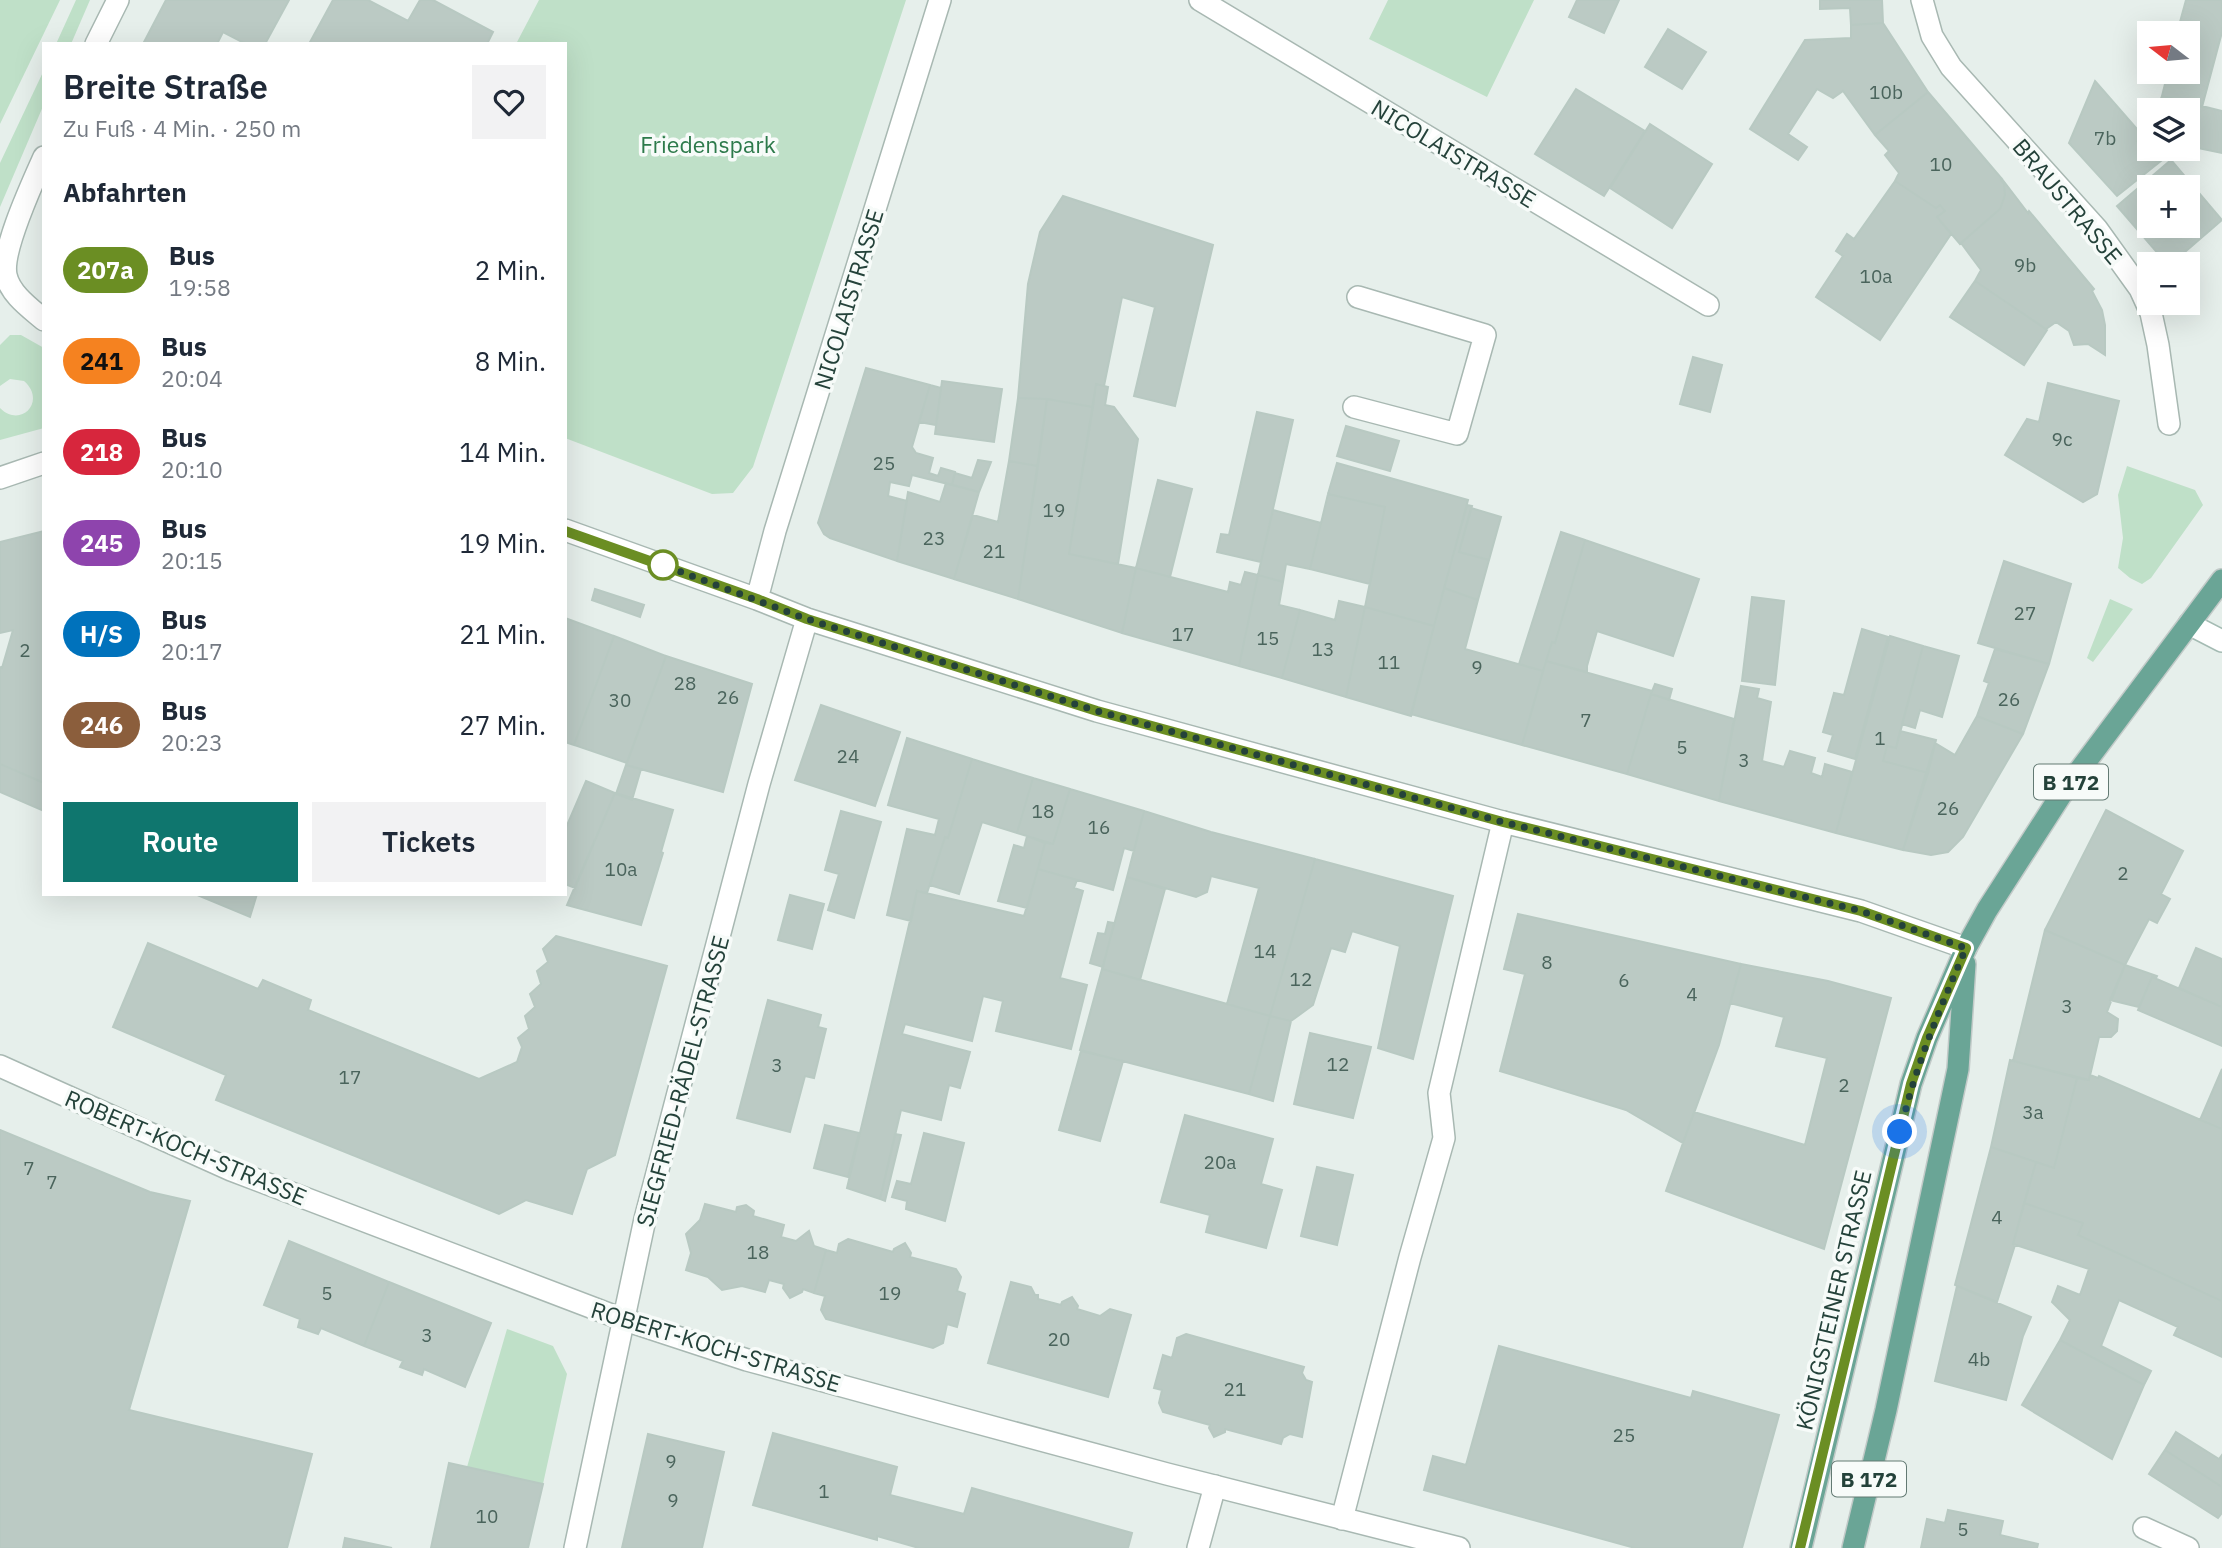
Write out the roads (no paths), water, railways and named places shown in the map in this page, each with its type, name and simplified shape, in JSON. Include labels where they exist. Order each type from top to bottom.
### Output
[{"type":"main road","name":"B 172","points":[[2189,624],[2222,580]]},
{"type":"main road","name":"KÖNIGSTEINER STRASSE","points":[[1801,1548],[1911,1084],[1927,1038],[1966,948],[1987,910],[2061,795],[2189,624]]},
{"type":"main road","name":"KÖNIGSTEINER STRASSE","points":[[1853,1548],[1886,1410],[1958,1069],[1966,948]]},
{"type":"street","points":[[97,42],[118,0]]},
{"type":"street","name":"NICOLAISTRASSE","points":[[757,599],[775,531],[940,0]]},
{"type":"street","name":"NICOLAISTRASSE","points":[[1200,0],[1708,305]]},
{"type":"street","name":"BRAUSTRASSE","points":[[1922,0],[1932,36],[1951,67],[2098,229],[2140,289],[2151,313],[2158,345],[2169,424]]},
{"type":"street","points":[[42,162],[18,218],[6,275],[19,298],[42,318]]},
{"type":"street","points":[[1354,407],[1457,434],[1485,335],[1358,297]]},
{"type":"street","points":[[0,478],[42,464]]},
{"type":"street","points":[[567,531],[807,619],[1097,711],[1503,822],[1861,911],[1966,948]]},
{"type":"street","name":"SIEGFRIED-RÄDEL-STRASSE","points":[[575,1548],[645,1219],[756,796],[807,619]]},
{"type":"street","points":[[2189,624],[2222,641]]},
{"type":"street","points":[[1342,1518],[1410,1256],[1444,1138],[1439,1093],[1503,822]]},
{"type":"street","name":"ROBERT-KOCH-STRASSE","points":[[0,1066],[231,1170],[622,1319],[747,1360],[1215,1486],[1459,1548]]},
{"type":"street","points":[[1198,1548],[1215,1486]]},
{"type":"street","points":[[2144,1528],[2188,1548]]},
{"type":"park label","name":"Friedenspark","points":[[708,144]]}]
